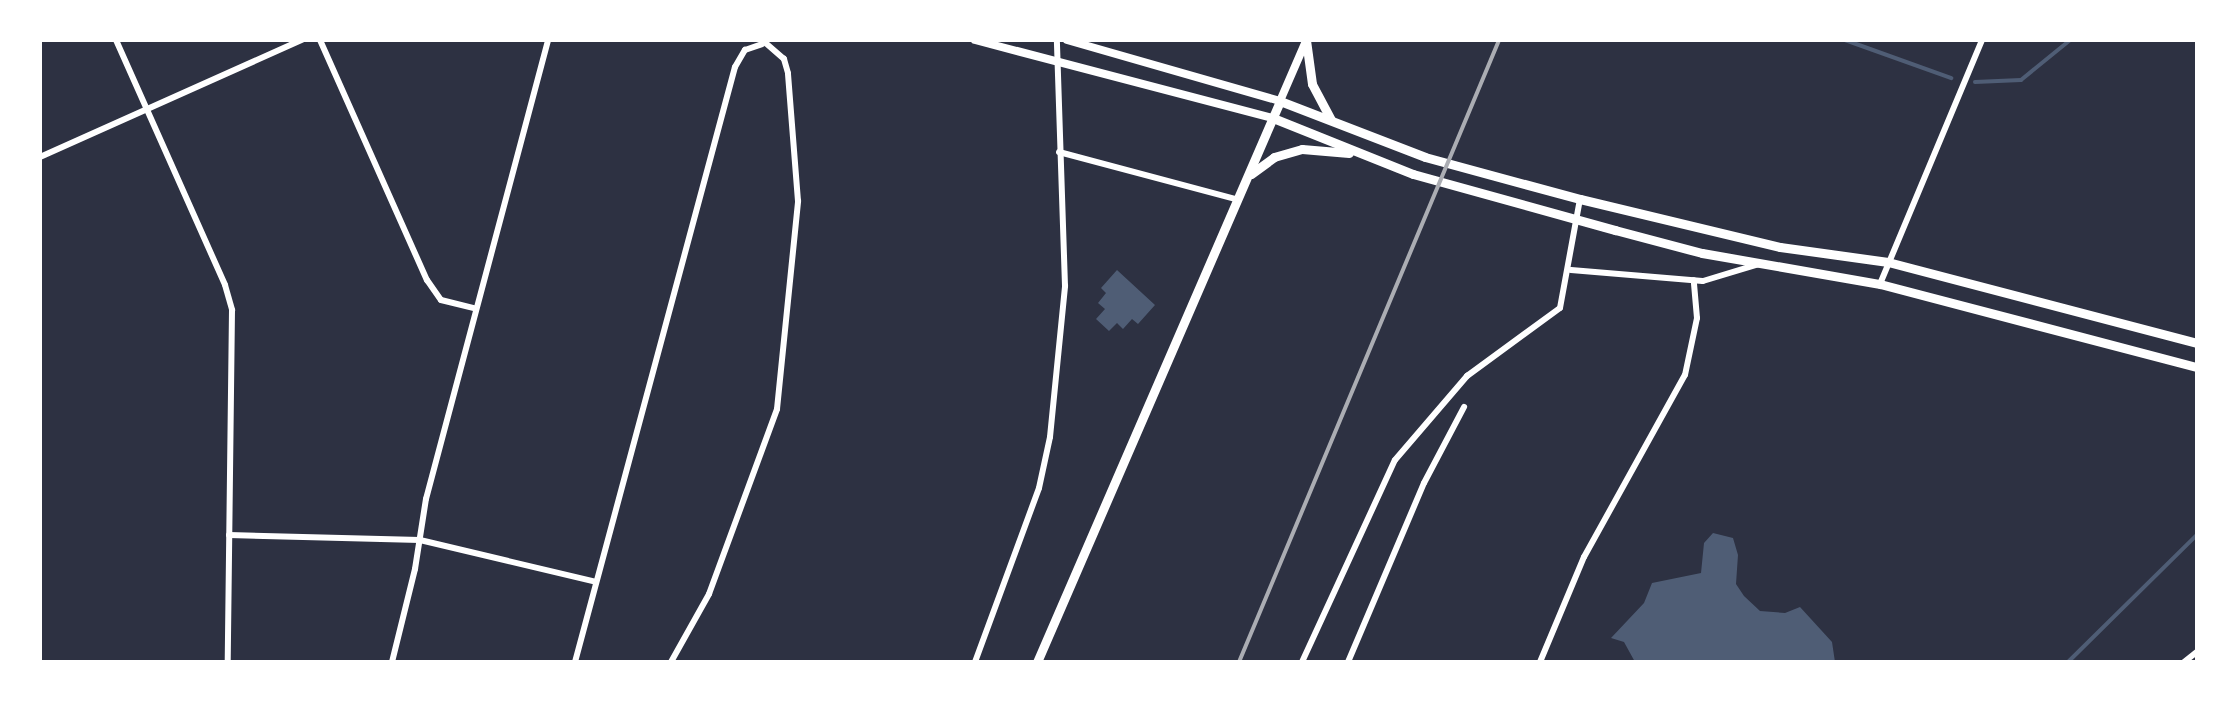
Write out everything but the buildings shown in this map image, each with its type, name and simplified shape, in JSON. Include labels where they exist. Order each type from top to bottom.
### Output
[{"type":"main road","points":[[1306,40],[1312,84],[1331,120]]},
{"type":"main road","points":[[1037,662],[1280,101],[1425,157],[1580,199],[1780,247],[1888,262],[2197,343]]},
{"type":"main road","points":[[1273,118],[1357,153],[1578,219],[1759,264],[1880,284],[2197,367]]},
{"type":"main road","points":[[1244,183],[1262,164],[1288,152],[1357,153]]},
{"type":"street","points":[[116,40],[230,298],[228,662]]},
{"type":"street","points":[[40,157],[148,112],[302,40]]},
{"type":"street","points":[[320,40],[427,280],[441,300],[476,309]]},
{"type":"street","points":[[392,662],[420,540],[426,499],[548,40]]},
{"type":"street","points":[[975,40],[1273,118]]},
{"type":"street","points":[[975,662],[1048,455],[1065,286],[1054,60],[1057,40]]},
{"type":"street","points":[[1067,40],[1280,101],[1306,40]]},
{"type":"street","points":[[1880,284],[1982,40]]},
{"type":"street","points":[[575,662],[735,67],[745,50],[762,42],[779,53],[788,73],[798,201],[777,409],[709,594],[671,662]]},
{"type":"street","points":[[1059,152],[1236,199]]},
{"type":"street","points":[[1302,662],[1395,460],[1467,376],[1554,315],[1571,270],[1580,199]]},
{"type":"street","points":[[1571,270],[1717,280],[1759,264]]},
{"type":"street","points":[[1540,662],[1584,557],[1685,375],[1697,318],[1694,280]]},
{"type":"street","points":[[1348,662],[1424,483],[1464,407]]},
{"type":"street","points":[[229,535],[420,540],[596,582]]},
{"type":"street","points":[[2184,662],[2197,652]]},
{"type":"water","points":[[1117,270],[1155,305],[1138,324],[1132,319],[1123,329],[1117,323],[1109,331],[1096,319],[1105,309],[1098,303],[1106,293],[1101,288]]},
{"type":"water","points":[[1713,533],[1733,538],[1738,555],[1736,584],[1744,596],[1760,611],[1785,613],[1800,607],[1832,642],[1835,662],[1635,662],[1624,642],[1611,638],[1644,603],[1652,583],[1701,573],[1704,543]]},
{"type":"waterway","points":[[1845,40],[1951,78]]},
{"type":"waterway","points":[[1975,82],[2021,80],[2070,40]]},
{"type":"waterway","points":[[2068,662],[2197,535]]},
{"type":"railway","points":[[1239,662],[1499,40]]}]
